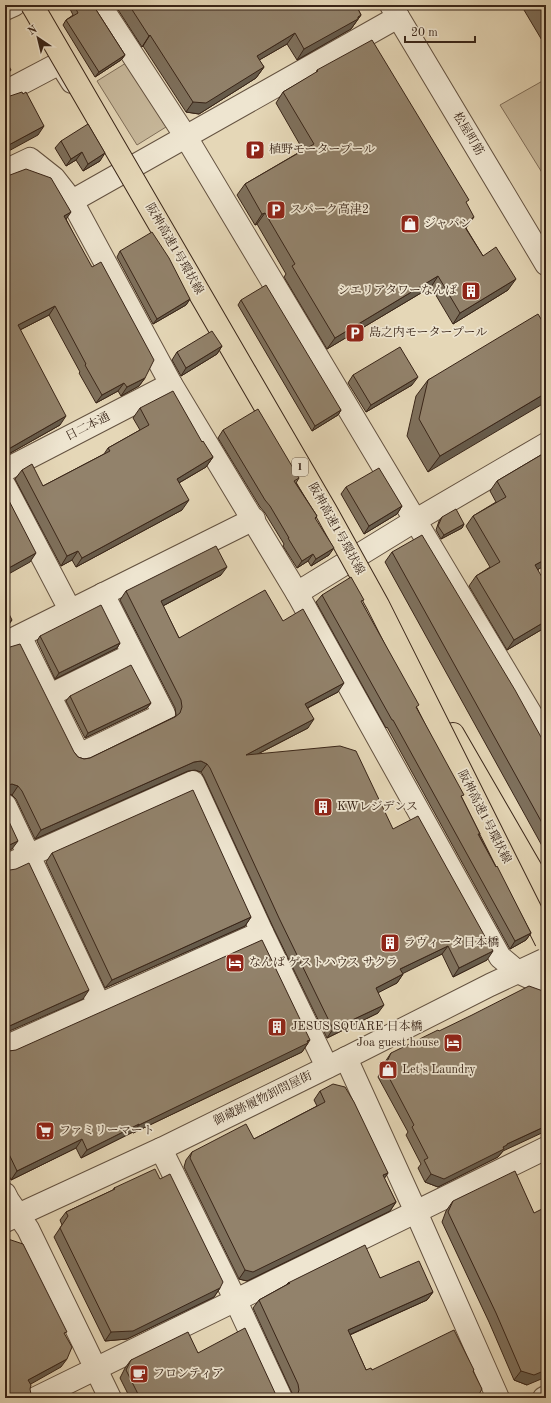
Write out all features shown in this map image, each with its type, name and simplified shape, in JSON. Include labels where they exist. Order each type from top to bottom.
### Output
[{"type":"highway","name":"阪神高速1号環状線","points":[[32,5],[326,511],[378,605],[546,941]]},
{"type":"highway","points":[[378,605],[546,895]]},
{"type":"street","points":[[5,9],[14,5]]},
{"type":"street","points":[[100,5],[186,137],[546,739]]},
{"type":"street","points":[[72,201],[124,170],[186,137],[395,11]]},
{"type":"street","name":"松屋町筋","points":[[395,11],[546,264]]},
{"type":"street","points":[[5,92],[60,63],[124,170]]},
{"type":"street","points":[[5,171],[30,159],[54,178],[72,201],[171,384],[254,519],[297,593],[500,957],[518,972],[546,985]]},
{"type":"street","name":"日二本通","points":[[5,470],[171,384]]},
{"type":"street","points":[[297,593],[416,520],[546,444]]},
{"type":"street","points":[[5,486],[70,610]]},
{"type":"street","points":[[103,594],[164,714],[79,755],[50,695],[12,639],[254,519]]},
{"type":"street","points":[[50,695],[133,654]]},
{"type":"street","points":[[5,866],[193,782],[326,1067]]},
{"type":"street","points":[[5,805],[99,1004]]},
{"type":"street","points":[[5,1047],[262,932]]},
{"type":"street","name":"御蔵跡履物卸問屋街","points":[[12,1218],[161,1149],[490,985],[546,959]]},
{"type":"street","points":[[346,1058],[498,1398]]},
{"type":"street","points":[[36,1398],[235,1299],[546,1148]]},
{"type":"street","points":[[161,1149],[235,1299],[280,1398]]},
{"type":"street","points":[[5,1194],[12,1218],[28,1229],[97,1368],[110,1398]]},
{"type":"shaded area","points":[[126,63],[166,127],[137,145],[97,81]]},
{"type":"shaded area","points":[[546,79],[546,179],[500,105]]},
{"type":"building","points":[[74,5],[93,5],[125,55],[99,72],[66,20],[78,13]]},
{"type":"building","points":[[129,5],[356,5],[361,15],[358,19],[304,49],[295,33],[257,56],[264,67],[206,103],[193,102]]},
{"type":"building","points":[[539,5],[546,5],[546,17]]},
{"type":"building","points":[[372,40],[469,200],[466,202],[474,217],[463,224],[483,256],[496,247],[516,279],[460,313],[438,276],[335,338],[292,266],[295,264],[265,213],[262,214],[245,184],[314,144],[283,92],[318,71],[317,70]]},
{"type":"building","points":[[5,59],[11,70],[5,74]]},
{"type":"building","points":[[22,92],[23,94],[26,92],[44,126],[5,147],[5,94],[10,96]]},
{"type":"building","points":[[88,124],[105,153],[88,164],[82,152],[71,159],[61,141]]},
{"type":"building","points":[[26,169],[51,178],[71,212],[64,216],[92,267],[101,262],[154,360],[145,378],[127,387],[124,383],[102,395],[55,306],[18,325],[66,416],[5,451],[5,173],[10,175]]},
{"type":"building","points":[[152,232],[169,258],[190,299],[157,319],[120,251]]},
{"type":"building","points":[[266,285],[341,410],[315,426],[241,300]]},
{"type":"building","points":[[538,314],[546,327],[546,393],[440,456],[419,419],[428,380]]},
{"type":"building","points":[[212,331],[222,346],[186,368],[177,352]]},
{"type":"building","points":[[400,347],[418,377],[371,405],[353,375]]},
{"type":"building","points":[[173,391],[202,442],[203,441],[213,457],[177,479],[189,500],[82,558],[78,551],[67,556],[22,470],[32,464],[43,486],[110,451],[108,448],[149,425],[140,408]]},
{"type":"building","points":[[258,409],[299,478],[294,481],[317,516],[315,518],[334,548],[316,559],[313,554],[302,561],[223,430]]},
{"type":"building","points":[[546,452],[546,559],[535,565],[546,584],[546,621],[514,640],[476,576],[500,562],[473,516],[506,497],[497,481]]},
{"type":"building","points":[[379,468],[402,506],[369,526],[346,487]]},
{"type":"building","points":[[5,493],[36,553],[5,570]]},
{"type":"building","points":[[456,509],[464,524],[444,535],[438,526],[442,517]]},
{"type":"building","points":[[422,535],[515,690],[546,746],[546,830],[392,552]]},
{"type":"building","points":[[216,546],[227,567],[161,601],[179,638],[265,590],[283,621],[303,609],[344,683],[305,704],[314,719],[246,755],[340,746],[356,751],[393,829],[418,816],[493,951],[459,968],[448,946],[400,969],[403,974],[376,988],[384,1005],[333,1029],[207,764],[201,761],[194,762],[41,830],[22,791],[18,786],[12,784],[5,786],[5,645],[10,647],[20,644],[74,752],[78,757],[84,759],[90,758],[175,717],[180,713],[182,707],[181,700],[126,591]]},
{"type":"building","points":[[351,577],[364,600],[361,601],[419,705],[416,707],[464,795],[461,796],[480,834],[478,834],[496,867],[497,866],[531,933],[515,941],[322,595]]},
{"type":"building","points":[[101,605],[120,643],[59,673],[40,636]]},
{"type":"building","points":[[5,606],[12,620],[5,625]]},
{"type":"building","points":[[131,665],[151,703],[88,733],[70,696]]},
{"type":"building","points":[[193,790],[251,917],[112,980],[52,853]]},
{"type":"building","points":[[5,813],[18,841],[5,847]]},
{"type":"building","points":[[29,863],[89,990],[5,1028],[5,868],[10,870],[16,869]]},
{"type":"building","points":[[262,940],[310,1040],[307,1041],[308,1043],[87,1150],[82,1139],[17,1171],[8,1152],[5,1153],[5,1049],[9,1051],[16,1050]]},
{"type":"building","points":[[529,986],[543,991],[546,998],[546,1126],[507,1144],[503,1147],[504,1149],[444,1179],[431,1174],[424,1160],[428,1158],[412,1127],[414,1125],[384,1068],[391,1053]]},
{"type":"building","points":[[333,1084],[345,1087],[354,1102],[388,1173],[383,1175],[396,1202],[253,1272],[245,1270],[190,1158],[192,1152],[246,1124],[254,1139],[325,1102],[320,1091]]},
{"type":"building","points":[[155,1169],[160,1179],[170,1174],[223,1282],[220,1288],[133,1331],[111,1332],[60,1228],[68,1216],[66,1212]]},
{"type":"building","points":[[515,1171],[534,1213],[546,1207],[546,1370],[534,1375],[521,1371],[496,1313],[448,1212],[453,1201]]},
{"type":"building","points":[[8,1239],[23,1244],[67,1332],[64,1333],[72,1347],[67,1359],[28,1380],[31,1385],[31,1394],[34,1398],[5,1398],[5,1241]]},
{"type":"building","points":[[365,1245],[380,1278],[419,1261],[433,1292],[348,1330],[366,1370],[371,1368],[372,1370],[454,1330],[482,1389],[477,1398],[295,1398],[299,1390],[298,1384],[259,1300],[290,1283],[288,1283]]},
{"type":"building","points":[[245,1328],[278,1398],[140,1398],[126,1370],[131,1360],[188,1332],[198,1353]]},
{"type":"place","name":"植野モータープール","points":[[255,150]]},
{"type":"place","name":"スパーク高津2","points":[[276,210]]},
{"type":"place","name":"ジャパン","points":[[410,224]]},
{"type":"place","name":"シエリアタワーなんば","points":[[471,291]]},
{"type":"place","name":"島之内モータープール","points":[[355,333]]},
{"type":"place","name":"KWレジデンス","points":[[323,807]]},
{"type":"place","name":"ラヴィータ日本橋","points":[[390,943]]},
{"type":"place","name":"なんば ゲストハウス サクラ","points":[[235,963]]},
{"type":"place","name":"JESUS SQUARE 日本橋","points":[[277,1027]]},
{"type":"place","name":"Joa guest house","points":[[453,1043]]},
{"type":"place","name":"Let's Laundry","points":[[388,1070]]},
{"type":"place","name":"ファミリーマート","points":[[45,1131]]},
{"type":"place","name":"フロンティア","points":[[139,1374]]}]
